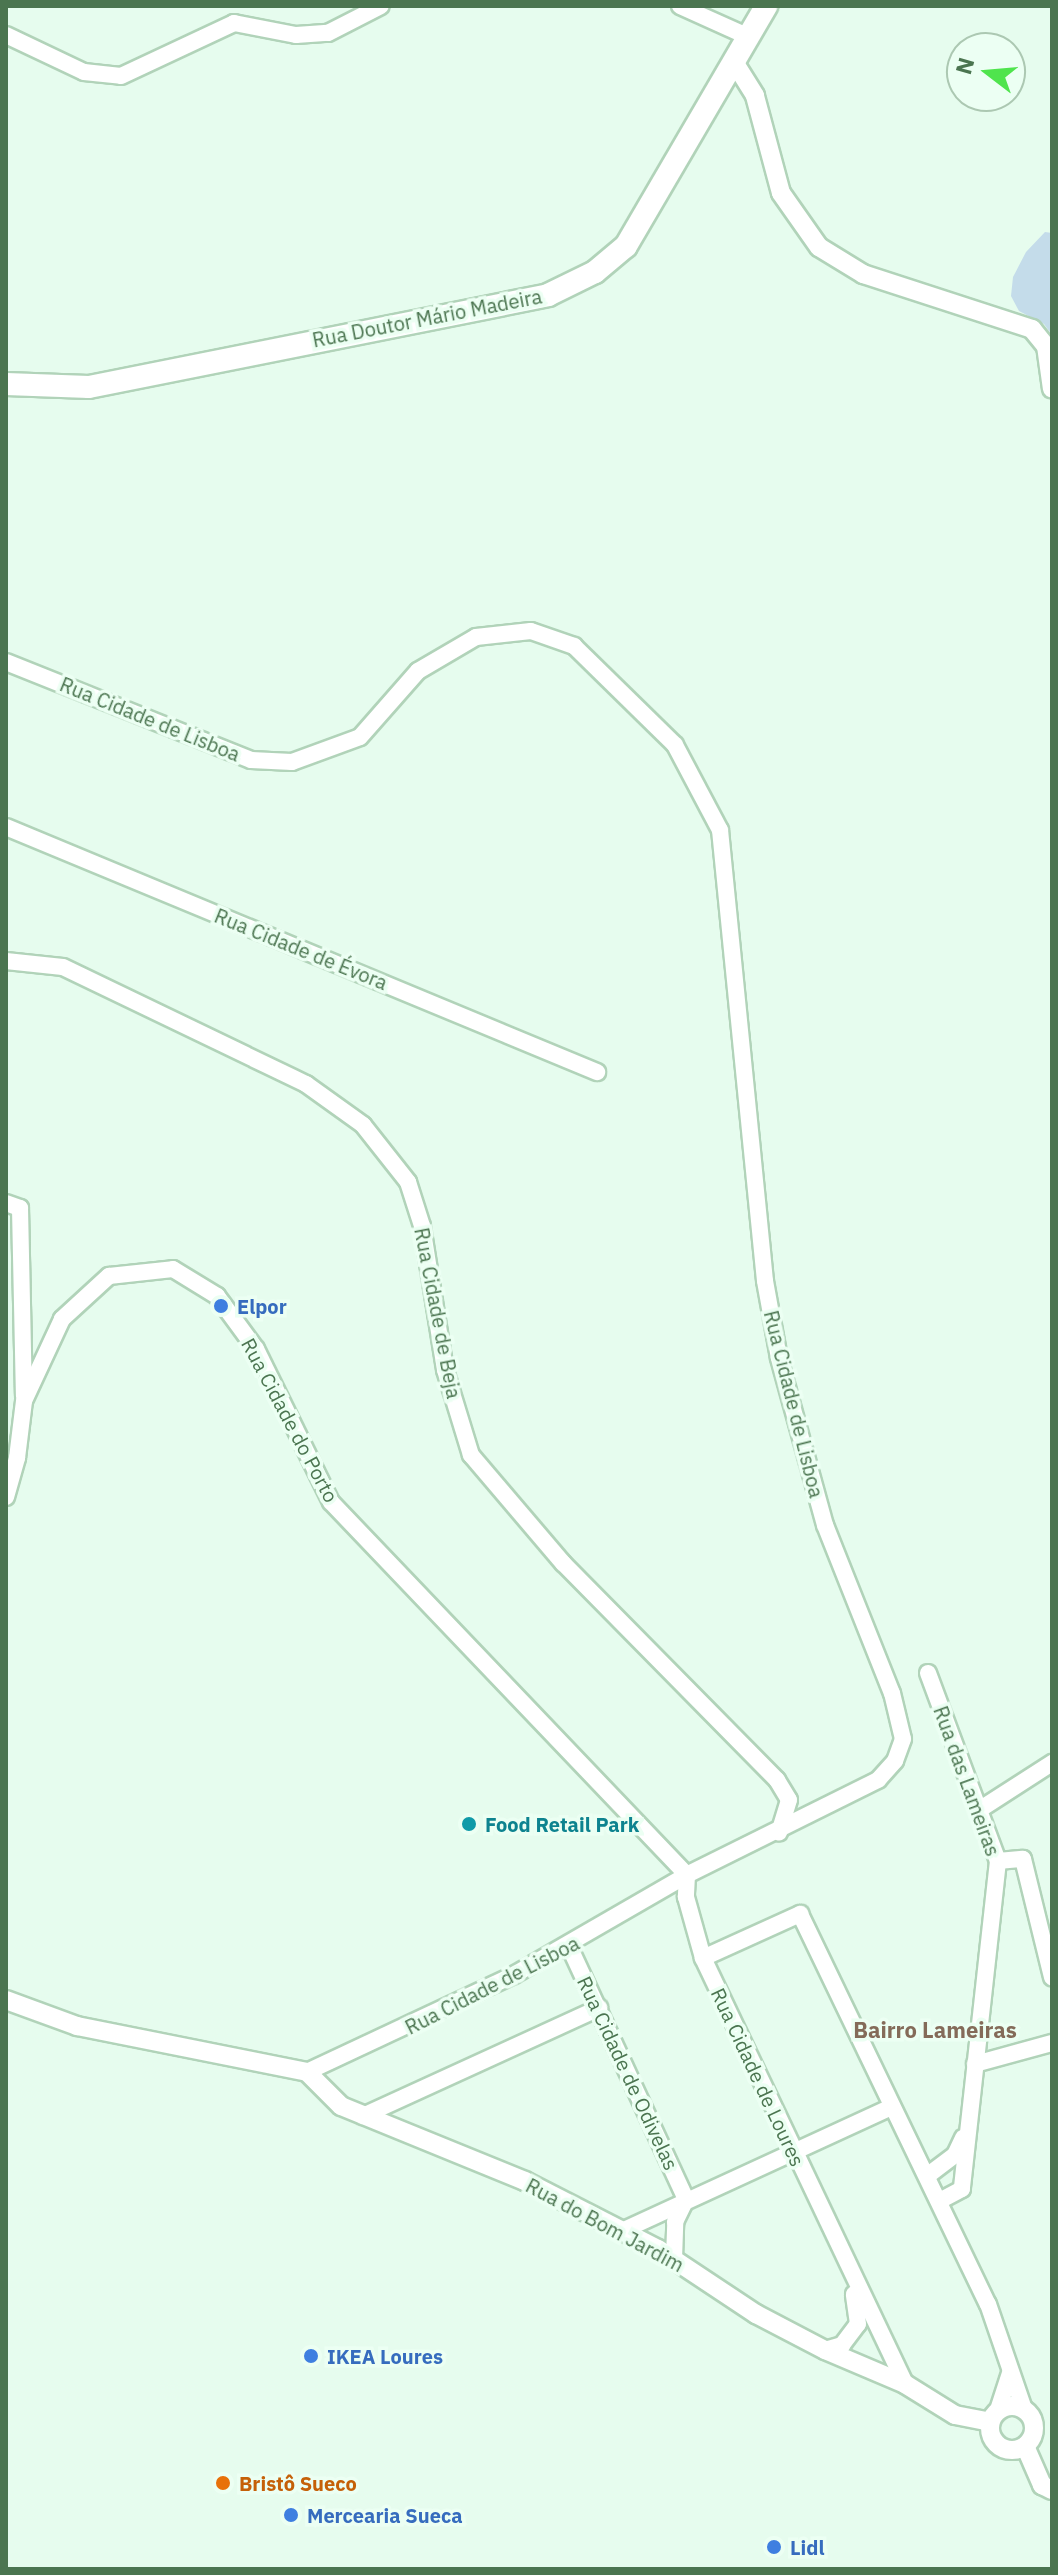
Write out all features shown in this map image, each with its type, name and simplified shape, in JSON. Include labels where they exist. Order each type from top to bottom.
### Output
[{"type":"main road","name":"Rua Doutor Mário Madeira","points":[[6,384],[89,387],[548,295],[595,272],[626,246],[736,65],[766,6]]},
{"type":"street","points":[[6,35],[84,72],[121,76],[234,23],[296,35],[328,33],[381,6]]},
{"type":"street","points":[[680,6],[749,37]]},
{"type":"street","points":[[736,65],[755,96],[781,193],[819,247],[863,274],[1032,329],[1046,346],[1052,389]]},
{"type":"street","name":"Rua Cidade de Lisboa","points":[[6,662],[251,760],[292,762],[360,737],[418,671],[476,637],[531,631],[574,646],[675,745],[720,830],[765,1281],[779,1358],[825,1525],[892,1693],[903,1739],[895,1761],[878,1780],[779,1833],[687,1875],[569,1946],[399,2033],[307,2072]]},
{"type":"street","name":"Rua Cidade de Évora","points":[[6,827],[597,1072]]},
{"type":"street","name":"Rua Cidade de Beja","points":[[6,961],[63,967],[306,1084],[363,1125],[408,1182],[422,1226],[445,1370],[471,1455],[563,1563],[777,1780],[789,1800],[788,1818],[779,1833]]},
{"type":"street","points":[[6,1203],[20,1208],[24,1401],[6,1398]]},
{"type":"street","name":"Rua Cidade do Porto","points":[[6,1497],[24,1401],[62,1319],[109,1276],[173,1269],[217,1296],[256,1349],[331,1502],[687,1875]]},
{"type":"street","name":"Rua das Lameiras","points":[[928,1673],[998,1861],[962,2189],[941,2200]]},
{"type":"street","points":[[979,1810],[1052,1763]]},
{"type":"street","points":[[998,1861],[1023,1859],[1052,1977]]},
{"type":"street","name":"Rua Cidade de Loures","points":[[687,1875],[686,1897],[703,1958],[849,2273]]},
{"type":"street","points":[[703,1958],[800,1914],[892,2107],[941,2200],[988,2304],[1024,2409],[1035,2427],[1025,2446],[1010,2450],[996,2444],[994,2416],[1010,2372]]},
{"type":"street","name":"Rua Cidade de Odivelas","points":[[569,1946],[686,2199]]},
{"type":"street","points":[[6,2000],[77,2026],[307,2072]]},
{"type":"street","points":[[363,2116],[599,2008]]},
{"type":"street","points":[[975,2064],[1052,2043]]},
{"type":"street","name":"Rua do Bom Jardim","points":[[307,2072],[321,2091],[363,2116],[525,2181],[624,2230],[756,2314],[825,2350],[905,2384],[955,2415],[994,2416],[1011,2405],[1024,2409]]},
{"type":"street","points":[[624,2230],[686,2199],[794,2155],[892,2107]]},
{"type":"street","name":"Rua das Lameiras","points":[[927,2176],[955,2155],[968,2129]]},
{"type":"street","points":[[674,2259],[675,2222],[686,2199]]},
{"type":"street","points":[[825,2350],[842,2345],[858,2324],[849,2273]]},
{"type":"street","points":[[849,2273],[905,2384]]},
{"type":"street","points":[[1025,2446],[1042,2485],[1052,2490]]},
{"type":"shaded area","points":[[1045,232],[1052,233],[1052,335],[1044,324],[1019,311],[1011,296],[1013,277],[1026,252]]},
{"type":"place","name":"Elpor","points":[[221,1306]]},
{"type":"place","name":"Food Retail Park","points":[[469,1824]]},
{"type":"place","name":"IKEA Loures","points":[[311,2356]]},
{"type":"place","name":"Bristô Sueco","points":[[223,2483]]},
{"type":"place","name":"Mercearia Sueca","points":[[291,2515]]},
{"type":"place","name":"Lidl","points":[[774,2547]]},
{"type":"district","name":"Bairro Lameiras","points":[[935,2030]]}]
